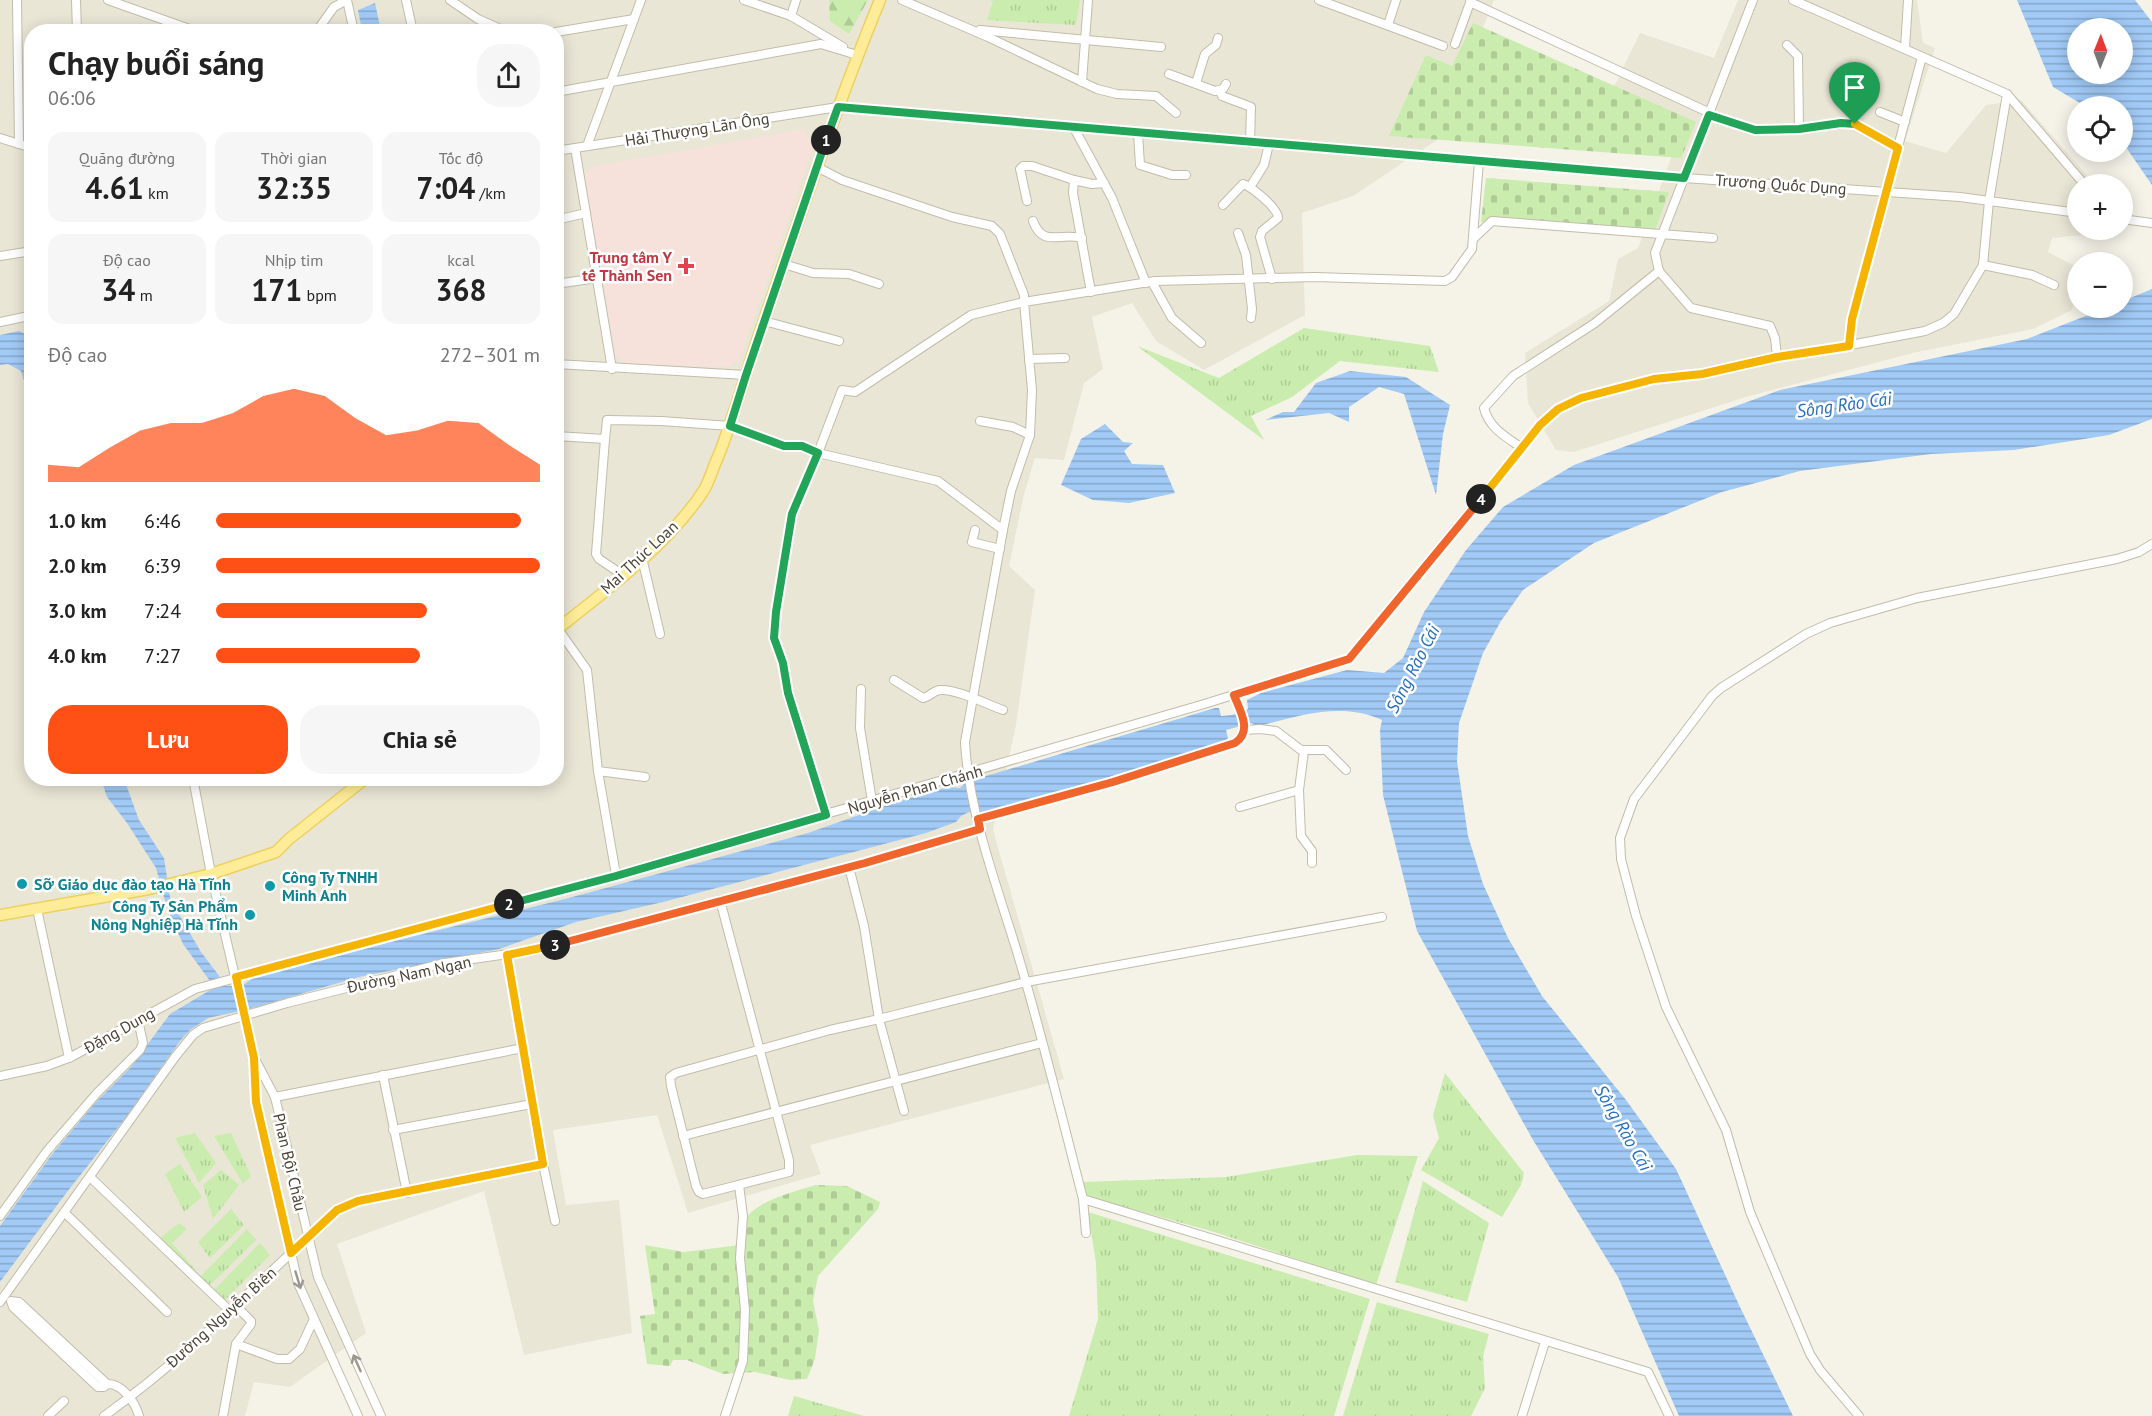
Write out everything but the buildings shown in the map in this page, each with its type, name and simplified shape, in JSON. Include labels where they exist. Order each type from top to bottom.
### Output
[{"type":"main road","name":"Mai Thúc Loan","points":[[564,624],[623,575],[673,529],[704,489],[730,426],[838,107],[880,0]]},
{"type":"main road","points":[[0,915],[170,884],[211,874],[276,852],[356,786]]},
{"type":"street","points":[[17,0],[19,144]]},
{"type":"street","points":[[76,0],[77,24]]},
{"type":"street","points":[[108,0],[176,24]]},
{"type":"street","points":[[322,24],[334,7],[347,0],[352,24]]},
{"type":"street","points":[[406,0],[411,24]]},
{"type":"street","points":[[450,0],[489,24]]},
{"type":"street","points":[[587,147],[641,0]]},
{"type":"street","points":[[744,0],[790,16],[857,55]]},
{"type":"street","points":[[790,16],[796,0]]},
{"type":"street","points":[[902,0],[1112,93],[1156,96],[1176,113]]},
{"type":"street","points":[[1083,82],[1088,0]]},
{"type":"street","points":[[1320,0],[1443,46]]},
{"type":"street","points":[[1388,25],[1396,0]]},
{"type":"street","points":[[1753,0],[1655,253],[1659,271],[1691,308],[1770,326],[1775,338],[1777,357]]},
{"type":"street","points":[[1793,0],[2007,94],[2075,174]]},
{"type":"street","points":[[1905,49],[1908,0]]},
{"type":"street","points":[[1455,44],[1470,1],[1710,114],[1747,129],[1799,129],[1851,123],[1898,148]]},
{"type":"street","points":[[564,31],[634,19]]},
{"type":"street","points":[[967,29],[1161,47]]},
{"type":"street","points":[[1196,83],[1206,54],[1216,45],[1218,38]]},
{"type":"street","points":[[564,92],[821,44],[857,55]]},
{"type":"street","points":[[1787,45],[1798,56],[1799,129]]},
{"type":"street","points":[[1849,346],[1852,319],[1922,57]]},
{"type":"street","points":[[1169,74],[1215,91],[1223,88],[1222,96],[1251,107],[1250,143]]},
{"type":"street","points":[[1659,271],[1595,323],[1513,376],[1484,408],[1486,419],[1494,428],[1522,448],[1540,425],[1558,409],[1581,398],[1654,379],[1702,374],[1777,357],[1924,331],[1943,323],[1954,314],[1983,265],[1989,201],[2007,94]]},
{"type":"street","name":"Trương Quốc Dụng","points":[[838,107],[1684,178],[1887,191],[2067,212]]},
{"type":"street","name":"Hải Thượng Lãn Ông","points":[[564,150],[838,107]]},
{"type":"street","points":[[1880,112],[1905,122]]},
{"type":"street","points":[[1074,128],[1104,183],[1149,283],[1172,318],[1202,343]]},
{"type":"street","points":[[1138,133],[1140,165],[1172,175],[1186,175]]},
{"type":"street","points":[[0,138],[24,146]]},
{"type":"street","points":[[1250,187],[1264,165],[1269,144]]},
{"type":"street","points":[[575,148],[612,369]]},
{"type":"street","points":[[826,815],[788,693],[783,663],[774,638],[792,514],[842,390],[855,392],[971,315],[1024,302],[1149,283],[1315,277],[1445,281],[1452,277],[1472,249],[1479,161]]},
{"type":"street","points":[[1027,201],[1019,174],[1020,167],[1023,166],[1032,166],[1092,184],[1104,183]]},
{"type":"street","points":[[817,167],[830,175],[952,217],[992,226],[1000,234],[1023,290],[1032,390],[1030,435],[1011,491],[965,742],[977,817],[1026,982],[1083,1199],[1086,1233]]},
{"type":"street","points":[[1074,180],[1073,193],[1091,292]]},
{"type":"street","points":[[1223,205],[1240,185],[1246,184],[1278,213],[1277,219],[1262,231],[1260,237],[1272,279]]},
{"type":"street","points":[[564,218],[586,213]]},
{"type":"street","points":[[1033,220],[1037,232],[1042,236],[1082,238]]},
{"type":"street","points":[[2133,220],[2152,223]]},
{"type":"street","points":[[1473,239],[1492,221],[1713,238]]},
{"type":"street","points":[[1238,233],[1246,255],[1251,295],[1251,318]]},
{"type":"street","points":[[0,256],[24,252]]},
{"type":"street","points":[[783,264],[813,273],[849,274],[879,284]]},
{"type":"street","points":[[1983,265],[2032,275],[2054,285]]},
{"type":"street","points":[[564,283],[597,278]]},
{"type":"street","points":[[0,322],[24,317]]},
{"type":"street","points":[[764,321],[839,341]]},
{"type":"street","points":[[1029,358],[1065,358]]},
{"type":"street","points":[[564,365],[746,375]]},
{"type":"street","points":[[623,575],[599,559],[596,554],[607,420],[730,426],[784,446],[802,446],[818,453],[938,481],[1003,530]]},
{"type":"street","points":[[980,421],[1013,428],[1030,435]]},
{"type":"street","points":[[564,437],[605,440]]},
{"type":"street","name":"Nguyễn Phan Chánh","points":[[236,977],[616,876],[872,801],[969,776],[1349,659],[1522,448]]},
{"type":"street","points":[[975,530],[972,542],[1000,549]]},
{"type":"street","points":[[1858,1416],[1820,1370],[1810,1354],[1754,1223],[1728,1135],[1679,1035],[1657,980],[1623,868],[1619,847],[1621,834],[1639,790],[1712,696],[1806,634],[1830,623],[1917,598],[2117,559],[2139,552],[2152,544]]},
{"type":"street","points":[[642,558],[660,634]]},
{"type":"street","points":[[564,636],[587,670],[598,771],[616,876]]},
{"type":"street","points":[[894,680],[923,698],[940,690],[1003,710]]},
{"type":"street","points":[[861,689],[860,728],[872,801]]},
{"type":"street","points":[[977,817],[1113,782],[1235,743],[1242,737],[1245,728],[1234,695]]},
{"type":"street","points":[[1245,728],[1276,731],[1297,749],[1304,751],[1326,750],[1346,770]]},
{"type":"street","points":[[1304,751],[1299,790],[1302,837],[1312,851],[1312,863]]},
{"type":"street","points":[[598,771],[645,777]]},
{"type":"street","points":[[194,786],[211,874],[254,1058]]},
{"type":"street","points":[[1240,807],[1299,790]]},
{"type":"street","name":"Đường Nam Ngạn","points":[[4,1299],[175,1057],[193,1035],[203,1028],[245,1014],[445,963],[536,950],[849,867],[980,829]]},
{"type":"street","points":[[849,867],[864,926],[879,1019],[904,1111]]},
{"type":"street","points":[[720,900],[759,1051],[789,1160],[789,1172],[703,1194],[699,1192],[683,1136],[671,1086],[672,1075],[759,1051],[830,1030],[1026,982],[1382,917]]},
{"type":"street","points":[[37,909],[69,1058]]},
{"type":"street","points":[[507,955],[532,1104],[555,1221]]},
{"type":"street","name":"Đặng Dung","points":[[0,1076],[47,1066],[69,1058],[195,989],[236,977]]},
{"type":"street","points":[[0,1216],[54,1143],[97,1093],[140,1050],[143,1043],[138,1020]]},
{"type":"street","points":[[683,1136],[1042,1043]]},
{"type":"street","points":[[275,1097],[523,1048]]},
{"type":"street","name":"Phan Bội Châu","points":[[254,1058],[275,1097],[318,1277],[381,1416]]},
{"type":"street","name":"Phan Bội Châu","points":[[254,1058],[256,1102],[298,1283],[358,1416]]},
{"type":"street","points":[[383,1075],[407,1193]]},
{"type":"street","points":[[393,1130],[532,1104]]},
{"type":"street","name":"Đường Nguyễn Biên","points":[[104,1416],[233,1309],[337,1210],[358,1201],[543,1164]]},
{"type":"street","points":[[90,1177],[233,1309],[251,1321],[236,1344],[223,1416]]},
{"type":"street","points":[[725,1416],[743,1361],[745,1310],[740,1258],[743,1216],[739,1185]]},
{"type":"street","points":[[1083,1199],[1648,1372],[1669,1416]]},
{"type":"street","points":[[64,1213],[167,1312]]},
{"type":"street","points":[[4,1299],[18,1302],[107,1384],[120,1387],[136,1408],[139,1416]]},
{"type":"street","points":[[236,1344],[277,1359],[289,1359],[300,1349],[314,1319]]},
{"type":"street","points":[[1522,1416],[1545,1342]]},
{"type":"street","points":[[48,1416],[64,1401]]},
{"type":"shaded area","points":[[0,0],[1494,0],[1437,140],[1353,196],[1302,213],[1305,315],[1204,370],[1156,341],[1132,303],[1092,317],[1103,369],[1084,383],[1064,460],[1035,458],[1024,494],[1009,566],[1035,590],[1016,725],[993,830],[1064,1079],[810,1145],[821,1174],[688,1213],[657,1115],[553,1130],[566,1205],[619,1200],[632,1333],[524,1355],[484,1191],[337,1244],[366,1333],[290,1387],[254,1382],[245,1416],[0,1416]]},
{"type":"shaded area","points":[[1738,0],[1917,0],[1923,43],[1935,48],[1905,141],[1946,153],[1986,105],[2021,100],[2067,152],[2067,162],[2075,162],[2086,174],[2067,174],[2067,237],[2052,238],[2048,252],[2067,262],[2067,312],[2033,329],[1917,352],[1746,397],[1574,452],[1556,450],[1528,403],[1525,353],[1609,301],[1618,259],[1638,248],[1682,128],[1610,95],[1640,33],[1714,58]]},
{"type":"shaded area","name":"Trung tâm Y tế Thành Sen","points":[[804,129],[813,147],[739,360],[728,367],[625,364],[616,355],[584,177],[591,167]]},
{"type":"green space","points":[[829,0],[868,0],[849,34],[830,21]]},
{"type":"green space","points":[[990,0],[1080,0],[1076,25],[987,20],[993,1]]},
{"type":"green space","points":[[1473,23],[1696,122],[1681,158],[1389,136],[1426,55],[1452,66]]},
{"type":"green space","points":[[1486,178],[1669,192],[1653,236],[1481,222]]},
{"type":"green space","points":[[1304,328],[1430,346],[1439,372],[1340,361],[1292,397],[1251,416],[1264,440],[1137,346],[1219,378]]},
{"type":"green space","points":[[1445,1073],[1524,1173],[1521,1185],[1502,1217],[1421,1170],[1439,1138],[1433,1115]]},
{"type":"green space","points":[[195,1133],[216,1163],[199,1183],[175,1138]]},
{"type":"green space","points":[[231,1133],[251,1176],[243,1184],[214,1136]]},
{"type":"green space","points":[[1357,1155],[1418,1156],[1376,1285],[1211,1231],[1085,1196],[1082,1182],[1226,1177]]},
{"type":"green space","points":[[180,1164],[202,1197],[184,1212],[165,1174]]},
{"type":"green space","points":[[221,1170],[239,1185],[213,1219],[203,1185]]},
{"type":"green space","points":[[1423,1181],[1489,1223],[1467,1302],[1395,1282]]},
{"type":"green space","points":[[816,1185],[847,1186],[880,1202],[878,1209],[818,1276],[813,1301],[819,1330],[815,1359],[807,1379],[790,1380],[755,1372],[723,1374],[687,1360],[673,1360],[670,1366],[647,1364],[640,1316],[655,1314],[645,1245],[684,1252],[740,1245],[744,1223],[753,1211],[778,1197]]},
{"type":"green space","points":[[231,1209],[244,1225],[210,1258],[198,1242]]},
{"type":"green space","points":[[1088,1212],[1370,1299],[1334,1416],[1069,1416],[1098,1319],[1096,1263]]},
{"type":"green space","points":[[179,1223],[187,1229],[172,1243],[196,1270],[189,1278],[156,1241]]},
{"type":"green space","points":[[247,1229],[256,1240],[204,1291],[196,1281]]},
{"type":"green space","points":[[260,1243],[270,1255],[219,1306],[209,1295]]},
{"type":"green space","points":[[1377,1302],[1489,1334],[1483,1356],[1485,1388],[1471,1416],[1343,1416]]},
{"type":"green space","points":[[794,1396],[864,1416],[788,1416]]},
{"type":"water","points":[[2017,0],[2135,0],[2152,22],[2152,185],[2133,157],[2133,96],[2068,96],[2053,87]]},
{"type":"water","points":[[375,3],[380,24],[361,24],[358,10]]},
{"type":"water","name":"Sông Rào Cái","points":[[2152,289],[2152,419],[2109,435],[2014,450],[1931,454],[1800,471],[1722,492],[1594,543],[1523,590],[1501,621],[1483,653],[1459,723],[1457,761],[1468,836],[1483,884],[1508,938],[1542,996],[1626,1100],[1676,1169],[1793,1416],[1679,1416],[1618,1277],[1533,1140],[1417,931],[1383,795],[1380,730],[1382,720],[1367,714],[1351,712],[1319,712],[1256,727],[1252,723],[1226,730],[1228,738],[1225,742],[1057,793],[978,814],[969,812],[956,822],[926,833],[663,902],[576,922],[499,949],[359,977],[245,1010],[208,1018],[190,1030],[180,1041],[127,1116],[0,1282],[0,1226],[53,1153],[96,1102],[131,1067],[170,1014],[217,986],[241,986],[252,979],[565,899],[808,833],[893,803],[948,787],[960,788],[966,782],[1215,708],[1219,708],[1221,716],[1232,715],[1248,709],[1247,700],[1261,693],[1347,670],[1384,673],[1403,658],[1424,612],[1466,550],[1503,507],[1574,465],[1780,390],[2027,339],[2081,318],[2133,318],[2133,297]]},
{"type":"water","points":[[19,331],[24,334],[24,381],[21,371],[8,364],[0,365],[0,335]]},
{"type":"water","points":[[1350,371],[1406,377],[1450,405],[1443,434],[1436,495],[1404,394],[1379,387],[1349,407],[1349,422],[1329,413],[1265,420],[1283,412],[1294,412],[1316,383]]},
{"type":"water","points":[[1105,424],[1123,442],[1133,443],[1124,451],[1132,464],[1163,465],[1175,493],[1129,503],[1093,500],[1061,485],[1081,439]]},
{"type":"water","points":[[103,786],[127,786],[139,820],[164,858],[170,897],[174,906],[201,952],[220,977],[210,981],[183,944],[167,908],[156,868],[107,797]]},
{"type":"place","name":"Trung tâm Y tế Thành Sen","points":[[686,266]]},
{"type":"place","name":"Sỡ Giáo dục đào tạo Hà Tĩnh","points":[[22,884]]},
{"type":"place","name":"Công Ty TNHH Minh Anh","points":[[270,886]]},
{"type":"place","name":"Công Ty Sản Phẩm Nông Nghiệp Hà Tĩnh","points":[[250,915]]},
{"type":"route","points":[[838,107],[1684,178],[1709,115],[1755,130],[1799,129],[1841,123],[1855,124],[1898,148],[1852,319],[1849,346],[1777,357],[1702,374],[1654,379],[1581,398],[1558,409],[1540,425],[1349,659],[1234,695],[1245,726],[1245,732],[1235,743],[1113,782],[978,819],[980,829],[865,863],[536,950],[507,955],[543,1164],[358,1201],[337,1210],[291,1253],[256,1102],[254,1058],[236,977],[616,876],[826,815],[788,693],[783,663],[774,638],[792,514],[818,453],[802,446],[784,446],[730,426],[838,107]]}]
